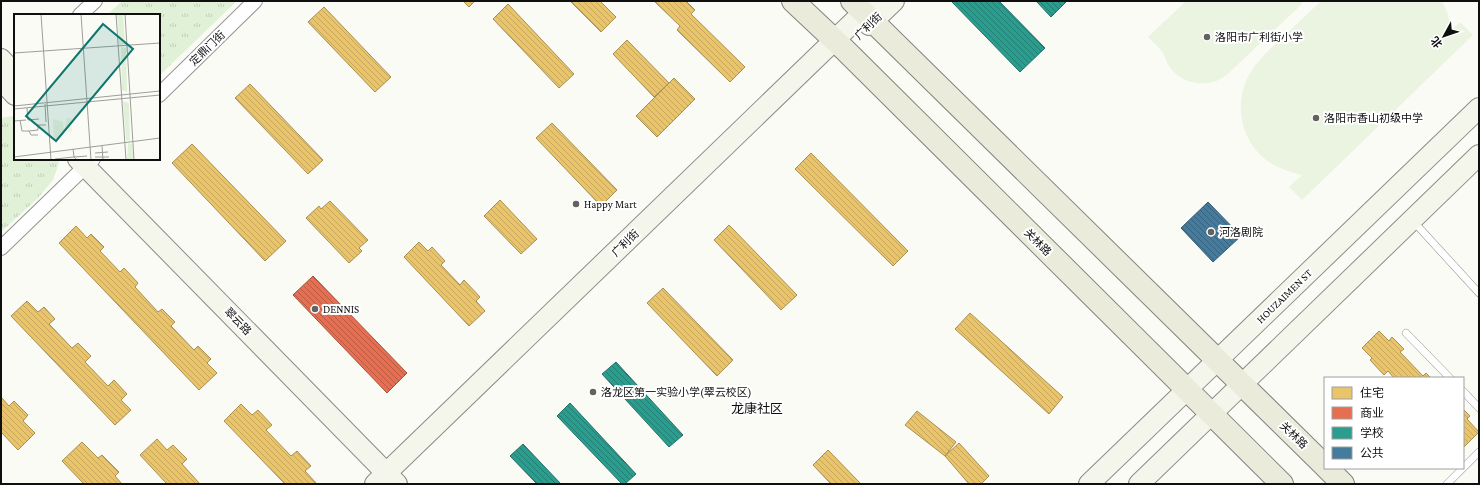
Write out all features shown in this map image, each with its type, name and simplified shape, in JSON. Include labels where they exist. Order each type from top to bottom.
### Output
[{"type":"main road","name":"关林路","points":[[793,1],[1282,484]]},
{"type":"main road","name":"关林路","points":[[866,9],[1324,465]]},
{"type":"main road","name":"关林路","points":[[1328,469],[1343,484]]},
{"type":"street","points":[[81,14],[95,1]]},
{"type":"street","name":"定鼎门街","points":[[160,94],[255,1]]},
{"type":"street","name":"广利街","points":[[394,479],[839,45],[866,9],[894,1]]},
{"type":"street","points":[[1,59],[9,84]]},
{"type":"street","name":"HOUZAIMEN ST","points":[[1090,484],[1479,108]]},
{"type":"street","points":[[1138,484],[1479,155]]},
{"type":"street","points":[[1,248],[89,161]]},
{"type":"street","name":"翠云路","points":[[89,161],[394,479]]},
{"type":"lane","points":[[1412,220],[1479,293]]},
{"type":"lane","points":[[1406,333],[1449,377]]},
{"type":"lane","points":[[1464,392],[1479,408]]},
{"type":"lane","points":[[1464,467],[1479,452]]},
{"type":"lane","points":[[1447,484],[1462,469]]},
{"type":"green space","points":[[122,1],[237,1],[160,75],[160,14],[108,14]]},
{"type":"green space","points":[[1186,1],[1303,1],[1300,6],[1227,74],[1216,81],[1202,84],[1188,81],[1176,74],[1158,47],[1148,37]]},
{"type":"green space","name":"洛阳市香山初级中学","points":[[1321,1],[1442,1],[1448,14],[1451,31],[1460,22],[1473,35],[1302,200],[1289,187],[1302,175],[1285,170],[1270,163],[1258,152],[1248,138],[1244,128],[1241,108],[1247,78],[1253,69],[1268,52]]},
{"type":"green space","points":[[14,117],[14,160],[58,160],[59,163],[53,180],[38,198],[1,232],[1,118]]},
{"type":"building: 住宅","points":[[463,1],[475,1],[469,7]]},
{"type":"building: 住宅","points":[[570,1],[600,1],[616,17],[601,32]]},
{"type":"building: 住宅","points":[[654,1],[686,1],[695,10],[691,14],[745,67],[730,82],[677,30],[680,26]]},
{"type":"building: 住宅","points":[[508,4],[574,74],[559,88],[493,19]]},
{"type":"building: 住宅","points":[[324,7],[391,77],[375,92],[308,22]]},
{"type":"building: 住宅","points":[[627,40],[669,83],[654,97],[613,54]]},
{"type":"building: 住宅","points":[[674,78],[695,99],[657,137],[636,116]]},
{"type":"building: 住宅","points":[[250,84],[323,160],[308,174],[235,98]]},
{"type":"building: 住宅","points":[[552,123],[617,190],[601,206],[536,138]]},
{"type":"building: 住宅","points":[[192,144],[286,241],[265,261],[172,163]]},
{"type":"building: 住宅","points":[[811,153],[908,251],[893,266],[795,169]]},
{"type":"building: 住宅","points":[[500,200],[537,239],[521,254],[484,216]]},
{"type":"building: 住宅","points":[[330,201],[368,240],[359,248],[362,251],[349,263],[306,218],[319,206],[321,209]]},
{"type":"building: 住宅","points":[[729,225],[797,295],[781,310],[714,240]]},
{"type":"building: 住宅","points":[[76,226],[87,238],[91,234],[104,247],[100,251],[120,272],[124,268],[138,283],[135,287],[158,312],[162,309],[175,322],[171,326],[194,350],[198,346],[211,359],[207,363],[217,373],[199,390],[59,243]]},
{"type":"building: 住宅","points":[[419,242],[428,251],[432,247],[445,261],[441,265],[460,285],[464,280],[480,297],[476,301],[485,311],[469,326],[404,257]]},
{"type":"building: 住宅","points":[[663,288],[733,360],[717,376],[647,303]]},
{"type":"building: 住宅","points":[[27,301],[38,312],[44,307],[55,319],[49,324],[72,348],[78,343],[91,356],[85,362],[108,386],[114,380],[127,394],[121,400],[131,410],[115,425],[11,316]]},
{"type":"building: 住宅","points":[[970,313],[1063,397],[1049,414],[955,329]]},
{"type":"building: 住宅","points":[[1379,331],[1389,341],[1392,337],[1404,349],[1400,352],[1423,376],[1426,373],[1430,377],[1393,377],[1388,371],[1384,375],[1370,360],[1372,358],[1362,348]]},
{"type":"building: 住宅","points":[[1,397],[9,406],[14,401],[28,415],[23,421],[35,433],[18,450],[1,432]]},
{"type":"building: 住宅","points":[[241,404],[252,415],[258,410],[272,425],[266,430],[291,456],[297,451],[311,466],[305,471],[317,484],[285,484],[224,421]]},
{"type":"building: 住宅","points":[[1464,410],[1470,416],[1467,419],[1479,432],[1464,447]]},
{"type":"building: 住宅","points":[[917,411],[956,442],[945,456],[905,425]]},
{"type":"building: 住宅","points":[[157,439],[167,450],[173,445],[187,459],[182,464],[200,484],[167,484],[140,455]]},
{"type":"building: 住宅","points":[[82,442],[98,458],[102,455],[119,472],[115,476],[122,484],[84,484],[62,461]]},
{"type":"building: 住宅","points":[[959,443],[989,476],[981,484],[969,484],[945,456]]},
{"type":"building: 住宅","points":[[828,450],[861,484],[831,484],[813,465]]},
{"type":"building: 商业","points":[[313,276],[407,373],[387,393],[293,295]]},
{"type":"building: 学校","points":[[951,1],[999,1],[1045,48],[1020,72]]},
{"type":"building: 学校","points":[[1036,1],[1067,1],[1051,17]]},
{"type":"building: 学校","points":[[616,362],[683,435],[669,447],[602,374]]},
{"type":"building: 学校","points":[[570,403],[636,474],[625,484],[622,484],[557,416]]},
{"type":"building: 学校","points":[[523,444],[561,484],[537,484],[510,456]]},
{"type":"building: 公共","name":"河洛剧院","points":[[1208,202],[1241,236],[1213,262],[1181,228]]},
{"type":"place","name":"洛阳市广利街小学","points":[[1207,37]]},
{"type":"place","name":"洛阳市香山初级中学","points":[[1316,118]]},
{"type":"place","name":"Happy Mart","points":[[576,204]]},
{"type":"place","name":"河洛剧院","points":[[1211,232]]},
{"type":"place","name":"DENNIS","points":[[315,309]]},
{"type":"place","name":"洛龙区第一实验小学(翠云校区)","points":[[593,392]]},
{"type":"district","name":"龙康社区","points":[[757,408]]}]
